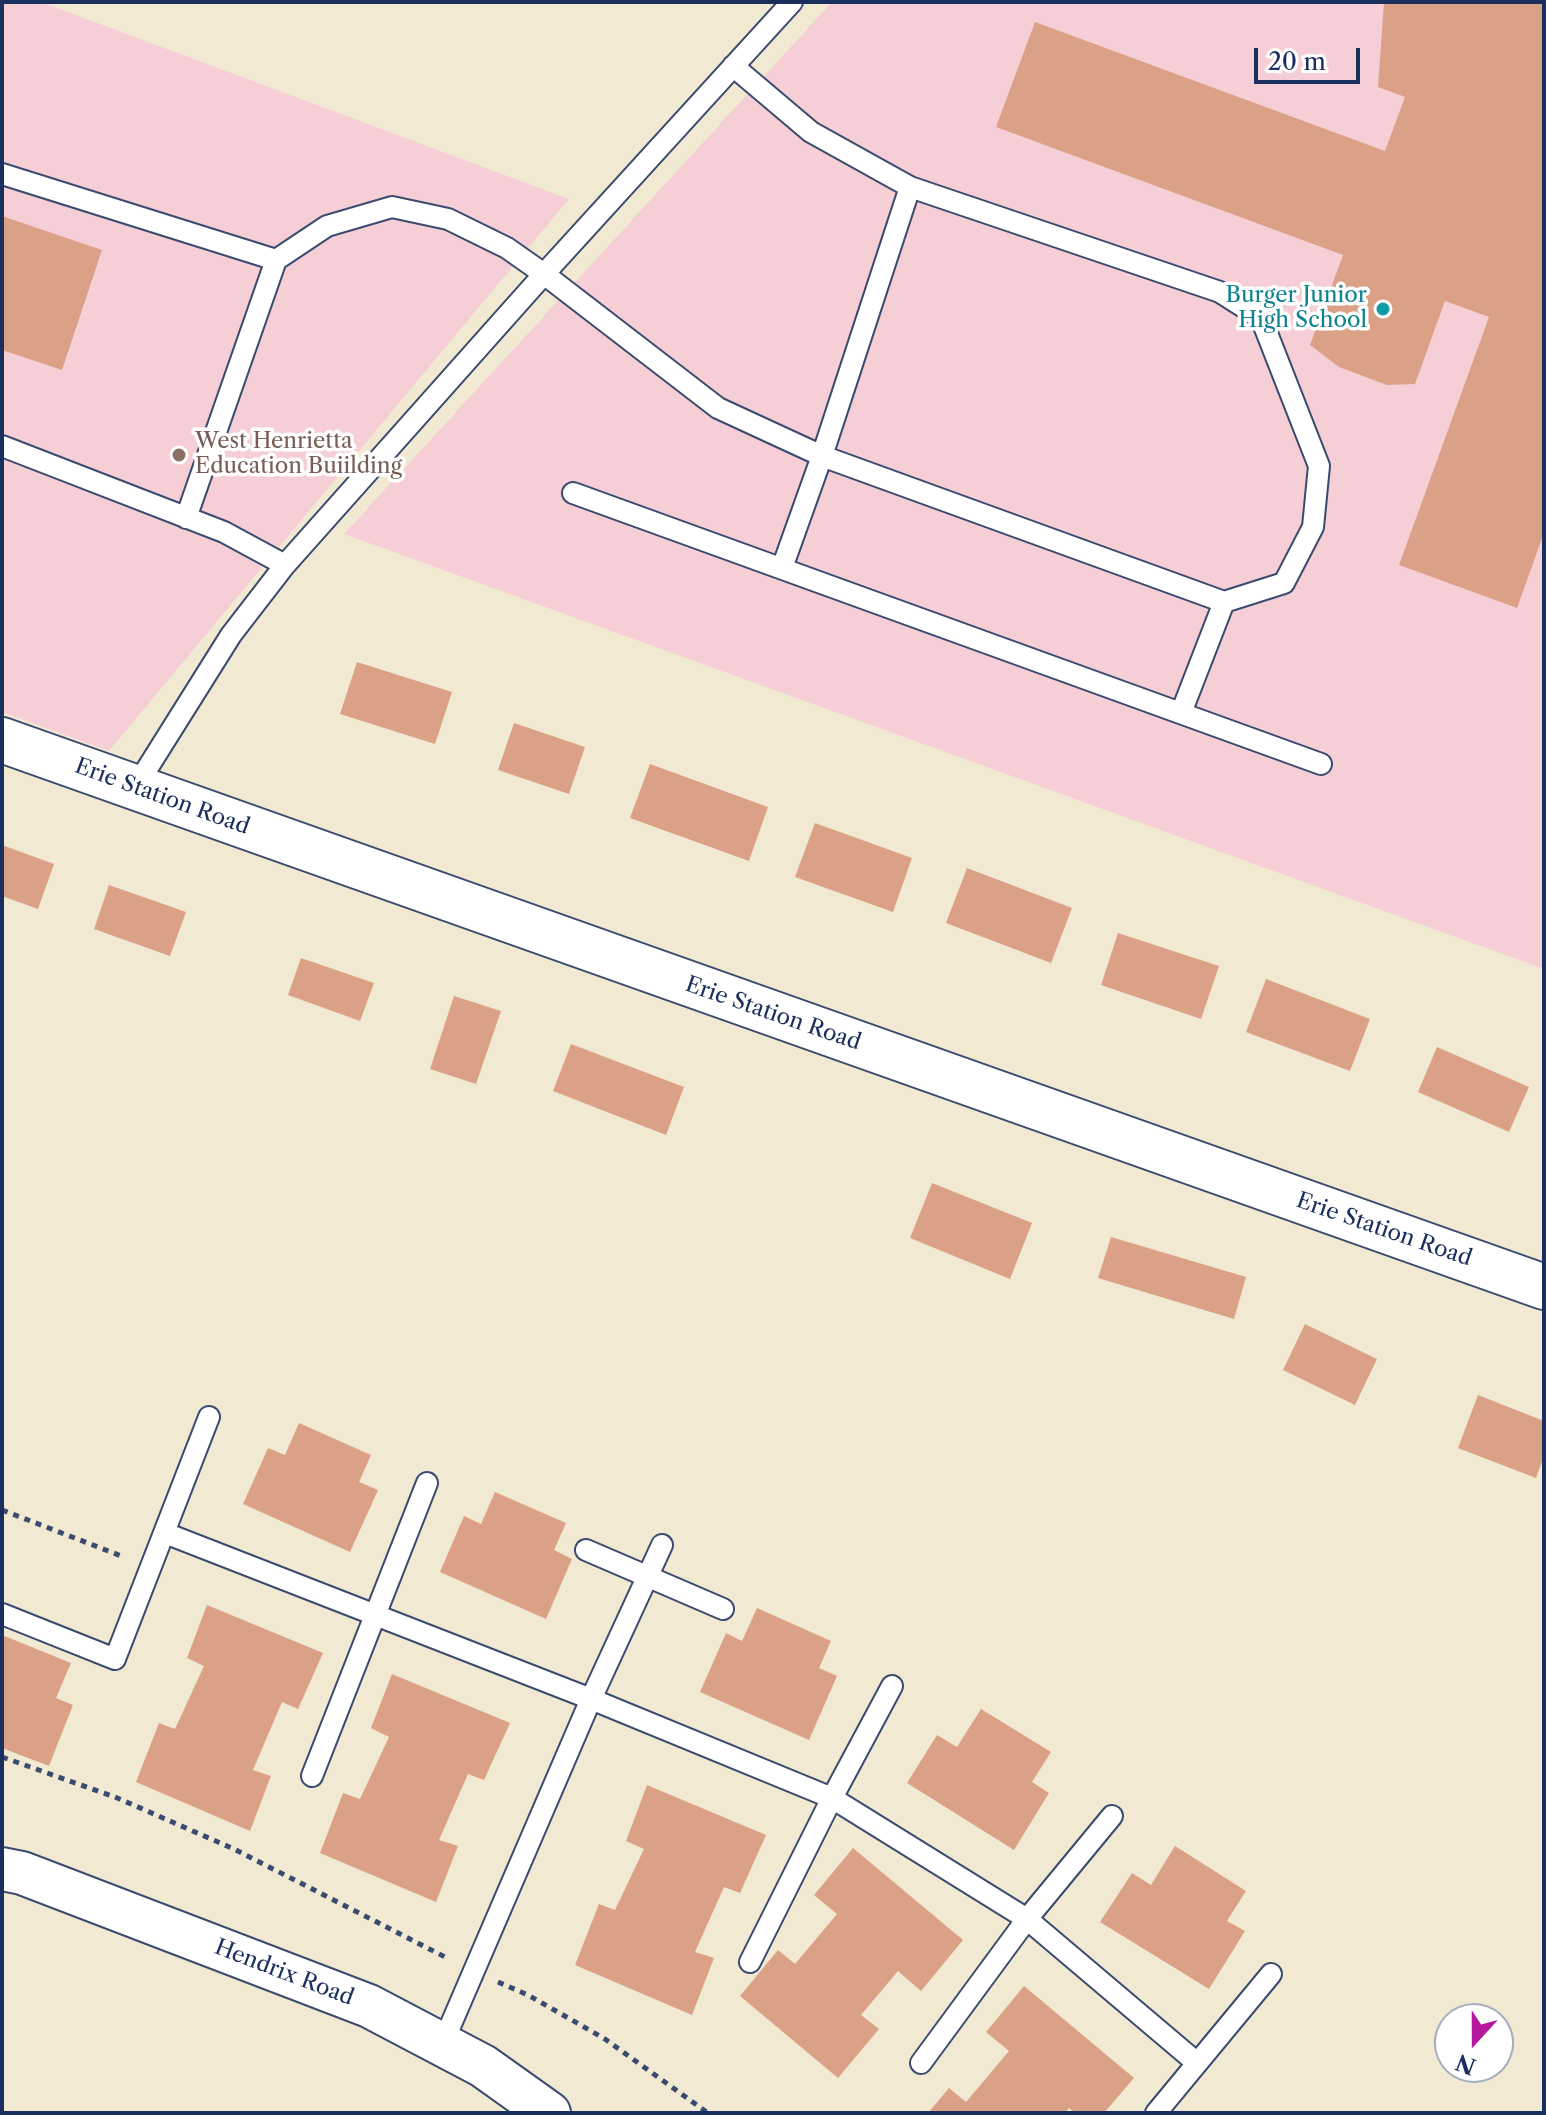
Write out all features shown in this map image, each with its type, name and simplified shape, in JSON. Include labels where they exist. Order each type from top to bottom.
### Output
[{"type":"main road","name":"Erie Station Road","points":[[2,740],[1544,1287]]},
{"type":"street","name":"Hendrix Road","points":[[2,1869],[36,1878],[369,2006],[483,2066],[541,2110]]},
{"type":"lane","points":[[135,788],[231,635],[285,565],[792,2]]},
{"type":"lane","points":[[186,518],[276,260],[327,226],[392,207],[448,219],[507,248],[718,408],[822,456],[1224,602],[1284,583],[1313,527],[1319,466],[1261,318],[1220,292],[910,187],[811,132],[733,66]]},
{"type":"lane","points":[[2,174],[276,260]]},
{"type":"lane","points":[[782,568],[910,187]]},
{"type":"lane","points":[[2,446],[224,532],[285,565]]},
{"type":"lane","points":[[573,493],[1321,764]]},
{"type":"lane","points":[[1181,713],[1224,602]]},
{"type":"lane","points":[[2,1614],[115,1659],[209,1417]]},
{"type":"lane","points":[[312,1776],[427,1483]]},
{"type":"lane","points":[[165,1533],[591,1699],[832,1798],[1027,1919],[1197,2063]]},
{"type":"lane","points":[[442,2045],[591,1699],[662,1545]]},
{"type":"lane","points":[[586,1550],[723,1609]]},
{"type":"lane","points":[[750,1962],[892,1686]]},
{"type":"lane","points":[[921,2063],[1027,1919],[1112,1816]]},
{"type":"lane","points":[[1156,2113],[1271,1974]]},
{"type":"path","points":[[2,1510],[151,1567]]},
{"type":"path","points":[[2,1757],[115,1797],[234,1849],[473,1971],[528,1995],[605,2039],[708,2113]]},
{"type":"shaded area","name":"West Henrietta Education Buiilding","points":[[2,2],[41,2],[569,199],[109,751],[2,712]]},
{"type":"shaded area","points":[[832,2],[1544,2],[1544,969],[344,534]]},
{"type":"building","name":"Burger Junior High School","points":[[1384,2],[1544,2],[1544,533],[1517,608],[1399,565],[1489,317],[1445,301],[1415,384],[1387,385],[1339,367],[1310,345],[1343,255],[996,127],[1035,22],[1385,151],[1405,97],[1378,87]]},
{"type":"building","points":[[2,216],[102,250],[62,370],[2,350]]},
{"type":"building","points":[[357,662],[452,692],[435,744],[340,714]]},
{"type":"building","points":[[514,723],[585,747],[569,794],[498,770]]},
{"type":"building","points":[[650,764],[768,807],[749,861],[630,818]]},
{"type":"building","points":[[815,823],[912,858],[893,912],[795,877]]},
{"type":"building","points":[[2,845],[54,864],[38,909],[2,896]]},
{"type":"building","points":[[967,868],[1072,908],[1051,963],[946,923]]},
{"type":"building","points":[[109,885],[186,912],[170,956],[94,929]]},
{"type":"building","points":[[1118,933],[1219,966],[1201,1019],[1101,985]]},
{"type":"building","points":[[301,958],[374,983],[360,1021],[288,995]]},
{"type":"building","points":[[1266,979],[1370,1019],[1350,1071],[1246,1032]]},
{"type":"building","points":[[454,996],[501,1011],[476,1084],[430,1069]]},
{"type":"building","points":[[571,1044],[684,1087],[666,1135],[553,1091]]},
{"type":"building","points":[[1437,1047],[1529,1087],[1509,1132],[1418,1092]]},
{"type":"building","points":[[932,1183],[1032,1223],[1010,1279],[910,1238]]},
{"type":"building","points":[[1111,1237],[1246,1277],[1234,1319],[1098,1278]]},
{"type":"building","points":[[1305,1324],[1377,1359],[1355,1405],[1283,1370]]},
{"type":"building","points":[[1478,1395],[1544,1421],[1544,1456],[1536,1478],[1458,1448]]},
{"type":"building","points":[[299,1423],[371,1455],[359,1482],[378,1490],[350,1552],[243,1504],[268,1448],[285,1455]]},
{"type":"building","points":[[495,1492],[566,1523],[554,1550],[572,1559],[546,1619],[440,1572],[464,1516],[481,1524]]},
{"type":"building","points":[[207,1605],[323,1653],[298,1709],[282,1702],[253,1770],[271,1776],[250,1831],[136,1782],[159,1723],[175,1729],[204,1666],[187,1658]]},
{"type":"building","points":[[757,1608],[831,1641],[819,1668],[837,1676],[809,1740],[700,1692],[726,1633],[742,1641]]},
{"type":"building","points":[[2,1635],[71,1663],[56,1698],[73,1705],[49,1766],[2,1748]]},
{"type":"building","points":[[392,1674],[510,1723],[484,1780],[468,1774],[439,1840],[458,1846],[436,1902],[320,1853],[343,1793],[360,1799],[389,1737],[371,1728]]},
{"type":"building","points":[[981,1709],[1051,1752],[1032,1782],[1049,1793],[1014,1850],[907,1783],[937,1735],[957,1747]]},
{"type":"building","points":[[647,1785],[766,1835],[740,1893],[724,1887],[695,1952],[714,1958],[692,2015],[575,1965],[599,1904],[615,1910],[644,1849],[626,1841]]},
{"type":"building","points":[[1175,1846],[1246,1891],[1227,1921],[1245,1931],[1209,1989],[1100,1922],[1132,1873],[1151,1885]]},
{"type":"building","points":[[853,1848],[963,1940],[921,1991],[898,1971],[861,2015],[879,2029],[838,2078],[740,1996],[778,1950],[795,1964],[837,1914],[814,1895]]},
{"type":"building","points":[[1024,1986],[1134,2078],[1104,2113],[1075,2113],[1069,2108],[1065,2113],[928,2113],[949,2088],[966,2102],[1009,2051],[986,2032]]},
{"type":"place","name":"Burger Junior High School","points":[[1383,309]]},
{"type":"place","name":"West Henrietta Education Buiilding","points":[[179,455]]}]
